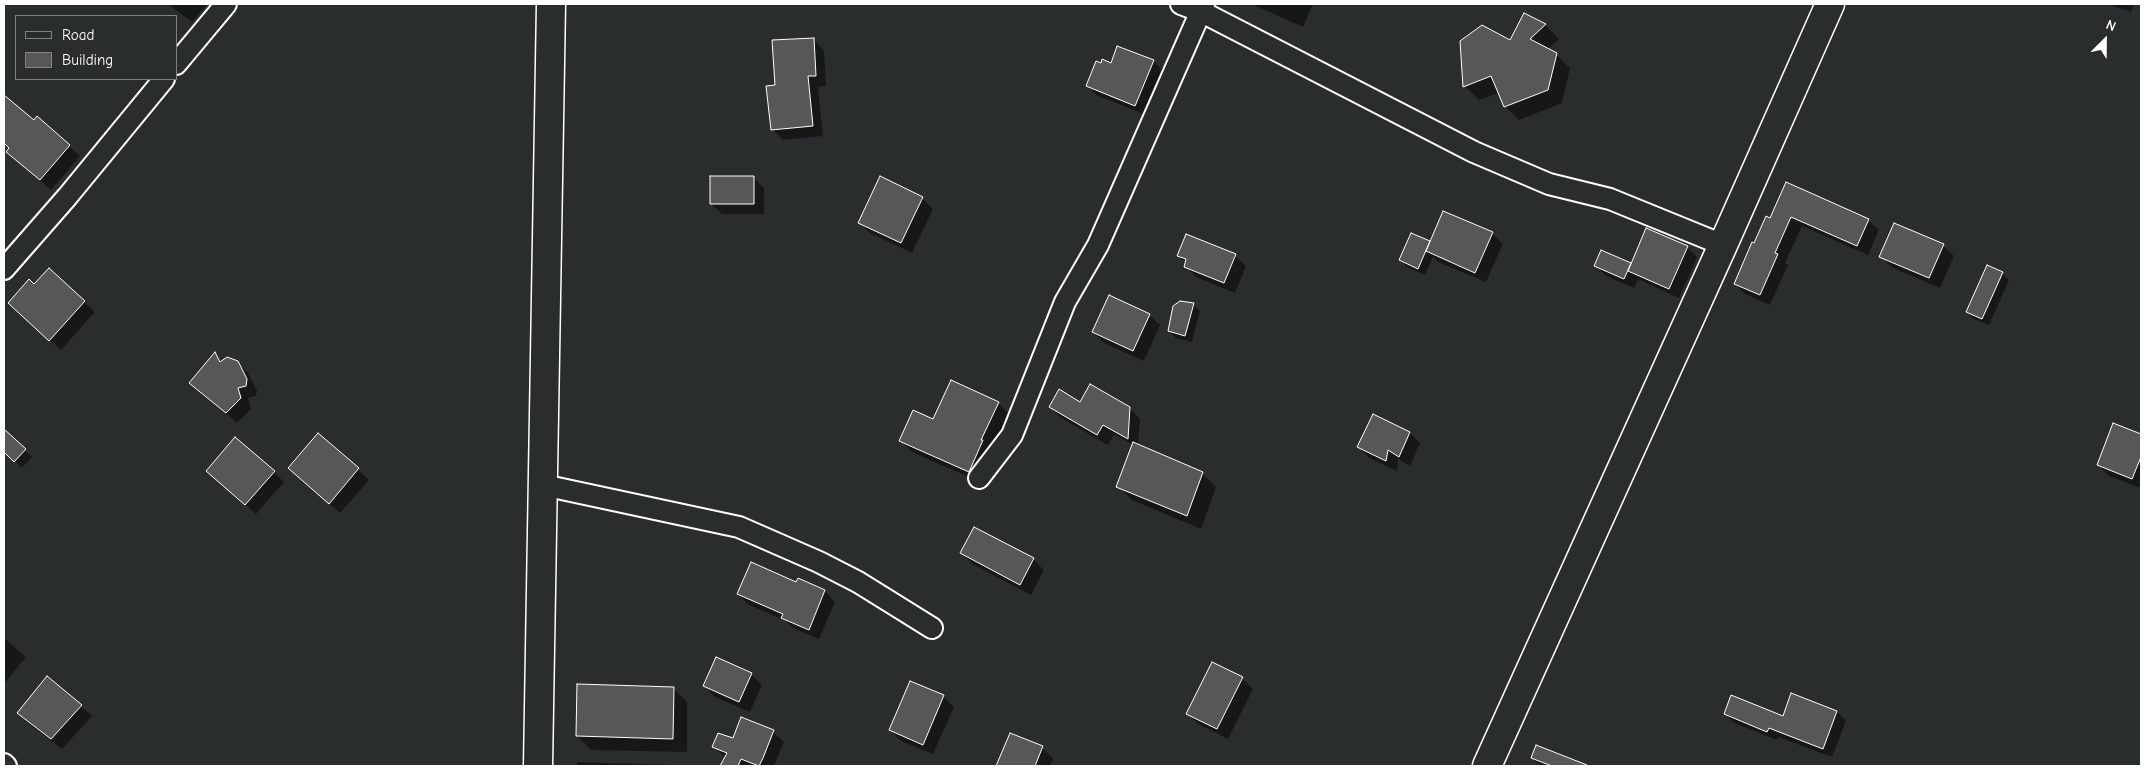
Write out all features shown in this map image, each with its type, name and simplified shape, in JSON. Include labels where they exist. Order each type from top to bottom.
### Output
[{"type":"street","points":[[178,62],[226,4]]},
{"type":"street","points":[[538,766],[551,4]]},
{"type":"street","points":[[1182,4],[1202,7],[1474,152],[1549,184],[1610,199],[1723,245]]},
{"type":"street","points":[[1487,766],[1830,4]]},
{"type":"street","points":[[979,478],[1012,435],[1065,302],[1098,245],[1202,7]]},
{"type":"street","points":[[4,269],[67,197],[163,80]]},
{"type":"street","points":[[543,484],[739,527],[804,554],[858,582],[932,628]]},
{"type":"building","points":[[1524,13],[1546,24],[1530,39],[1557,53],[1548,90],[1504,107],[1491,76],[1463,87],[1460,41],[1482,25],[1510,40]]},
{"type":"building","points":[[814,38],[816,76],[808,76],[813,126],[771,130],[766,86],[775,85],[772,40]]},
{"type":"building","points":[[1117,46],[1154,60],[1135,106],[1086,86],[1096,61],[1101,63],[1102,59],[1111,63]]},
{"type":"building","points":[[4,95],[34,120],[37,116],[70,145],[40,180],[6,152],[9,148],[4,143]]},
{"type":"building","points":[[710,176],[754,176],[754,204],[710,204]]},
{"type":"building","points":[[880,176],[923,197],[901,243],[858,223]]},
{"type":"building","points":[[1786,182],[1869,219],[1857,246],[1791,217],[1775,253],[1778,254],[1760,295],[1734,284],[1752,242],[1754,243],[1766,216],[1770,218]]},
{"type":"building","points":[[1443,211],[1493,232],[1475,273],[1426,251]]},
{"type":"building","points":[[1894,223],[1944,244],[1929,278],[1879,257]]},
{"type":"building","points":[[1646,228],[1688,246],[1669,289],[1628,271]]},
{"type":"building","points":[[1411,233],[1430,241],[1418,269],[1399,260]]},
{"type":"building","points":[[1186,234],[1236,254],[1224,283],[1184,267],[1186,259],[1177,256]]},
{"type":"building","points":[[1601,250],[1631,263],[1624,279],[1594,266]]},
{"type":"building","points":[[1987,265],[2003,272],[1982,319],[1966,312]]},
{"type":"building","points":[[49,268],[85,301],[49,341],[8,303],[29,279],[34,284]]},
{"type":"building","points":[[1109,295],[1150,314],[1133,351],[1092,332]]},
{"type":"building","points":[[1180,301],[1194,303],[1185,336],[1168,331],[1173,306]]},
{"type":"building","points":[[215,352],[220,362],[227,357],[238,361],[247,379],[246,386],[238,388],[241,398],[226,413],[189,383]]},
{"type":"building","points":[[951,380],[999,402],[981,440],[983,440],[969,472],[899,441],[913,410],[933,419]]},
{"type":"building","points":[[1090,384],[1130,407],[1128,439],[1103,425],[1097,435],[1049,407],[1059,389],[1080,402]]},
{"type":"building","points":[[1373,414],[1410,432],[1399,457],[1388,450],[1386,461],[1357,447]]},
{"type":"building","points":[[2113,423],[2141,434],[2141,457],[2132,479],[2097,465]]},
{"type":"building","points":[[4,429],[26,449],[14,462],[4,452]]},
{"type":"building","points":[[318,433],[359,468],[329,504],[288,468]]},
{"type":"building","points":[[235,437],[275,471],[245,505],[206,471]]},
{"type":"building","points":[[1133,442],[1203,472],[1187,516],[1116,487]]},
{"type":"building","points":[[974,527],[1034,558],[1020,585],[960,553]]},
{"type":"building","points":[[751,562],[796,582],[798,578],[825,590],[809,630],[781,618],[783,614],[737,594]]},
{"type":"building","points":[[716,657],[752,673],[739,702],[703,686]]},
{"type":"building","points":[[1212,662],[1243,677],[1217,729],[1186,714]]},
{"type":"building","points":[[47,676],[82,705],[51,739],[17,713]]},
{"type":"building","points":[[910,681],[944,695],[923,745],[889,730]]},
{"type":"building","points":[[577,684],[674,687],[673,739],[576,736]]},
{"type":"building","points":[[1791,693],[1837,711],[1823,749],[1769,728],[1767,732],[1724,714],[1731,695],[1783,716]]},
{"type":"building","points":[[741,717],[774,730],[763,758],[759,766],[741,759],[738,766],[720,766],[727,753],[712,747],[718,733],[733,738]]},
{"type":"building","points":[[1010,733],[1043,746],[1035,766],[996,766]]},
{"type":"building","points":[[1536,745],[1587,766],[1552,766],[1531,758]]}]
